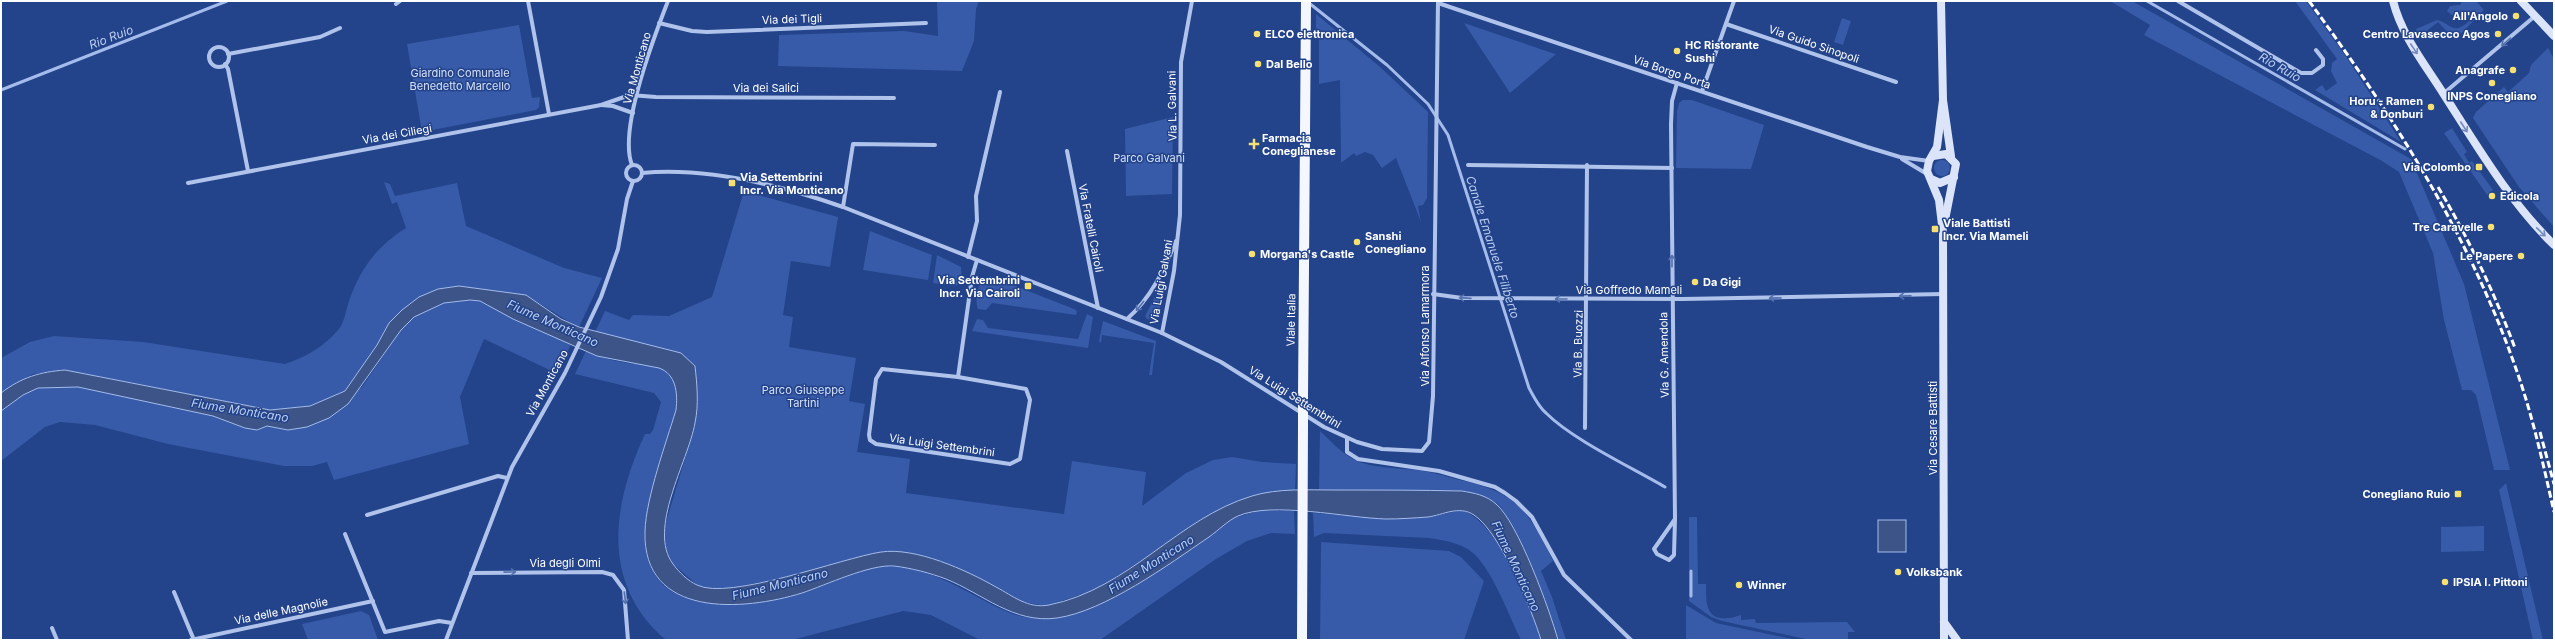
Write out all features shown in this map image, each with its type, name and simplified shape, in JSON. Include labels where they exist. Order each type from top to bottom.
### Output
[{"type":"main road","name":"Viale Italia","points":[[1302,640],[1302,426],[1306,1]]},
{"type":"street","points":[[528,1],[549,114]]},
{"type":"street","name":"Via Monticano","points":[[632,165],[629,153],[633,113],[659,23],[668,1]]},
{"type":"street","name":"Via L. Galvani","points":[[1178,235],[1182,184],[1181,62],[1192,1]]},
{"type":"street","points":[[1702,92],[1734,1]]},
{"type":"street","name":"Via Cesare Battisti","points":[[1941,1],[1943,100],[1951,156],[1956,164],[1943,234]]},
{"type":"street","points":[[2178,1],[2301,73],[2312,73],[2323,65],[2323,59],[2316,50]]},
{"type":"street","points":[[2393,1],[2405,36],[2443,94],[2511,195],[2536,227],[2554,245]]},
{"type":"street","points":[[2521,1],[2554,36]]},
{"type":"street","name":"Via Borgo Porta","points":[[1438,2],[1702,92],[1900,157],[1930,177]]},
{"type":"street","name":"Via Alfonso Lamarmora","points":[[1347,439],[1382,449],[1402,452],[1418,452],[1427,446],[1432,426],[1438,2]]},
{"type":"street","points":[[2443,94],[2535,16]]},
{"type":"street","name":"Via dei Tigli","points":[[659,23],[692,31],[707,32],[926,23]]},
{"type":"street","name":"Via Guido Sinopoli","points":[[1726,24],[1896,82]]},
{"type":"street","points":[[228,54],[320,37],[340,28]]},
{"type":"street","points":[[225,64],[219,66],[213,64],[209,59],[210,53],[214,48],[221,47],[228,54]]},
{"type":"street","points":[[228,54],[225,64],[228,69],[248,171]]},
{"type":"street","name":"Via G. Amendola","points":[[1674,519],[1654,549],[1657,554],[1669,560],[1674,555],[1674,519],[1672,300],[1672,110],[1677,83]]},
{"type":"street","points":[[968,256],[977,221],[976,196],[1000,92]]},
{"type":"street","name":"Via dei Ciliegi","points":[[188,183],[601,105],[624,96],[638,94]]},
{"type":"street","name":"Via dei Salici","points":[[638,94],[656,97],[894,98]]},
{"type":"street","name":"Via Cesare Battisti","points":[[1943,100],[1937,147],[1931,158],[1930,177],[1939,200],[1943,234],[1944,640]]},
{"type":"street","name":"Via dei Ciliegi","points":[[601,105],[613,106],[633,113]]},
{"type":"street","points":[[843,207],[853,144],[935,145]]},
{"type":"street","name":"Via Fratelli Cairoli","points":[[1067,151],[1098,308]]},
{"type":"street","points":[[1931,158],[1942,153],[1951,156]]},
{"type":"street","name":"Via Borgo Porta","points":[[1900,157],[1931,158]]},
{"type":"street","points":[[632,165],[640,167],[642,173],[640,179],[633,181],[628,179],[626,174],[632,165]]},
{"type":"street","points":[[1468,166],[1587,165],[1672,168]]},
{"type":"street","name":"Via B. Buozzi","points":[[1585,428],[1588,299],[1587,165]]},
{"type":"street","name":"Via Luigi Settembrini","points":[[642,173],[694,174],[746,181],[798,193],[843,207],[1162,333],[1221,362],[1291,407],[1347,439],[1347,452],[1358,459],[1440,471],[1495,487],[1516,500],[1540,529],[1564,575],[1631,640]]},
{"type":"street","points":[[1930,177],[1945,183],[1954,177]]},
{"type":"street","name":"Via Monticano","points":[[446,640],[507,478],[565,371],[597,307],[618,249],[627,199],[633,181]]},
{"type":"street","name":"Via Luigi Galvani","points":[[1127,319],[1140,308],[1155,284],[1178,235]]},
{"type":"street","name":"Via Luigi Galvani","points":[[1162,333],[1178,235]]},
{"type":"street","points":[[958,377],[972,277],[977,260]]},
{"type":"street","name":"Via Goffredo Mameli","points":[[1433,294],[1462,298],[1496,299],[1672,300],[1944,294]]},
{"type":"street","name":"Via Luigi Settembrini","points":[[882,370],[958,377],[1026,390],[1030,400],[1022,454],[1016,463],[882,446],[870,440],[869,435],[876,378],[882,370]]},
{"type":"street","points":[[367,515],[498,476],[507,478]]},
{"type":"street","points":[[345,534],[385,632],[439,621],[452,623]]},
{"type":"street","name":"Via degli Olmi","points":[[472,573],[602,572],[613,575],[624,590],[628,640]]},
{"type":"street","name":"Via delle Magnolie","points":[[174,592],[193,640],[372,601]]},
{"type":"street","points":[[1944,622],[1957,640]]},
{"type":"street","points":[[52,628],[57,640]]},
{"type":"green space","points":[[937,1],[979,1],[976,9],[974,41],[962,71],[778,66],[779,35],[904,31],[938,36]]},
{"type":"green space","points":[[2110,1],[2132,1],[2411,159],[2464,284],[2510,470],[2494,470],[2476,395],[2471,390],[2462,390],[2444,320],[2433,253],[2399,172],[2382,161],[2144,35],[2150,25]]},
{"type":"green space","points":[[2295,1],[2306,1],[2347,58],[2401,142],[2315,90],[2322,85],[2326,91],[2337,83],[2331,71],[2332,63],[2337,59]]},
{"type":"green space","points":[[2462,1],[2476,1],[2484,10],[2455,40],[2438,22],[2418,38],[2416,29],[2437,20],[2452,28],[2460,28],[2470,20],[2465,14],[2453,16],[2447,11],[2450,6],[2460,5]]},
{"type":"green space","points":[[1316,14],[1379,66],[1428,112],[1427,198],[1423,205],[1418,206],[1421,222],[1396,158],[1382,168],[1373,155],[1365,152],[1356,156],[1354,153],[1341,163],[1340,80],[1319,84],[1319,34],[1316,27]]},
{"type":"green space","points":[[1842,18],[1851,21],[1843,45],[1834,42]]},
{"type":"green space","points":[[1464,23],[1555,54],[1556,54],[1510,93]]},
{"type":"green space","name":"Giardino Comunale Benedetto Marcello","points":[[519,25],[532,98],[540,97],[539,107],[536,110],[422,132],[407,44]]},
{"type":"green space","points":[[2548,48],[2554,59],[2554,227],[2519,187],[2473,118],[2476,112],[2504,87],[2508,92],[2529,73],[2531,65]]},
{"type":"green space","points":[[1683,100],[1692,100],[1764,125],[1751,169],[1676,168],[1677,111],[1679,103]]},
{"type":"green space","name":"Parco Galvani","points":[[1173,117],[1172,194],[1126,196],[1125,129]]},
{"type":"green space","points":[[2452,128],[2467,152],[2464,154],[2469,163],[2472,161],[2493,190],[2488,194],[2492,202],[2444,133]]},
{"type":"green space","points":[[1939,160],[1945,160],[1950,165],[1948,174],[1945,176],[1939,176],[1934,171],[1934,165]]},
{"type":"green space","points":[[384,182],[390,184],[395,196],[457,183],[466,226],[564,268],[602,278],[579,327],[530,298],[514,293],[419,297],[389,323],[377,345],[345,391],[310,406],[270,410],[65,370],[33,374],[1,393],[1,358],[30,342],[54,336],[143,342],[285,364],[307,355],[327,342],[333,336],[343,321],[353,289],[364,269],[386,242],[406,228],[397,202],[392,204]]},
{"type":"green space","name":"Parco Giuseppe Tartini","points":[[744,191],[838,217],[830,267],[791,261],[783,315],[793,317],[789,347],[856,358],[849,401],[865,404],[857,452],[910,459],[906,493],[1064,514],[1072,461],[1146,472],[1142,506],[1186,473],[1213,460],[1232,457],[1262,462],[1296,464],[1295,491],[1252,496],[1206,518],[1096,590],[1046,606],[1018,601],[996,587],[927,557],[911,553],[884,551],[800,574],[731,588],[711,589],[697,585],[672,563],[666,549],[664,529],[695,425],[695,365],[595,332],[605,311],[629,320],[633,315],[669,316],[712,297]]},
{"type":"green space","points":[[870,231],[932,255],[928,280],[863,270]]},
{"type":"green space","points":[[937,255],[961,267],[962,283],[955,286],[933,283]]},
{"type":"green space","points":[[990,276],[1074,309],[1077,311],[1076,315],[992,303],[986,310],[978,309],[976,300],[978,290],[982,281]]},
{"type":"green space","points":[[1161,285],[1165,289],[1158,315],[1154,320],[1147,319],[1145,316]]},
{"type":"green space","points":[[469,300],[480,301],[571,344],[558,374],[484,339],[460,397],[469,444],[334,480],[327,462],[312,466],[284,466],[168,444],[95,425],[60,422],[45,427],[1,461],[1,411],[23,395],[38,388],[78,387],[213,416],[245,428],[257,430],[267,426],[288,430],[362,387],[401,330],[414,317],[444,303]]},
{"type":"green space","points":[[1087,314],[1093,317],[1088,348],[972,331],[977,319],[983,320],[988,328],[1078,339]]},
{"type":"green space","points":[[1103,321],[1156,341],[1152,375],[1149,375],[1154,343],[1102,335],[1101,343],[1099,341]]},
{"type":"green space","points":[[586,351],[604,358],[663,368],[671,375],[673,379],[675,384],[676,410],[646,516],[645,529],[648,558],[658,579],[676,593],[698,601],[723,604],[750,603],[775,599],[809,591],[868,569],[888,566],[921,571],[951,583],[993,605],[1020,616],[1033,618],[1059,618],[1234,518],[1257,511],[1294,511],[1295,534],[1271,533],[1247,541],[1216,559],[1100,640],[980,640],[931,615],[903,611],[792,640],[666,640],[645,618],[630,594],[622,569],[618,543],[620,516],[625,488],[645,434],[650,434],[653,430],[661,402],[654,393],[575,374]]},
{"type":"green space","points":[[1320,431],[1345,454],[1362,463],[1426,471],[1479,485],[1508,498],[1518,506],[1536,529],[1553,561],[1541,571],[1552,597],[1566,640],[1558,640],[1533,568],[1515,530],[1497,504],[1478,494],[1319,490]]},
{"type":"green space","points":[[2506,483],[2543,640],[2533,640],[2499,490]]},
{"type":"green space","points":[[1462,510],[1476,518],[1488,531],[1511,566],[1521,586],[1541,640],[1521,640],[1497,587],[1485,567],[1473,553],[1462,546],[1428,538],[1324,533],[1314,537],[1313,513],[1388,519],[1430,517]]},
{"type":"green space","points":[[1689,517],[1697,517],[1698,584],[1706,584],[1708,608],[1715,616],[1720,618],[1730,618],[1741,615],[1741,620],[1755,619],[1756,623],[1847,622],[1855,632],[1848,632],[1848,640],[1810,640],[1722,621],[1711,617],[1689,601]]},
{"type":"green space","points":[[2484,526],[2484,551],[2441,552],[2441,527]]},
{"type":"green space","points":[[1321,542],[1449,551],[1461,557],[1484,581],[1464,640],[1320,640]]},
{"type":"green space","points":[[1686,605],[1716,623],[1797,640],[1686,640]]},
{"type":"green space","points":[[361,611],[369,615],[378,640],[308,640],[302,624]]},
{"type":"water","name":"Fiume Monticano","points":[[459,286],[526,295],[561,319],[579,327],[681,353],[695,366],[697,401],[695,423],[672,495],[664,533],[666,549],[673,564],[684,576],[697,585],[712,588],[734,587],[759,583],[863,556],[895,551],[925,556],[956,567],[984,580],[1021,601],[1041,606],[1078,597],[1104,584],[1129,569],[1200,520],[1225,506],[1262,493],[1294,490],[1462,491],[1488,498],[1505,514],[1523,547],[1541,589],[1558,640],[1541,640],[1523,592],[1494,537],[1484,524],[1474,515],[1463,511],[1428,517],[1402,519],[1370,518],[1289,510],[1253,512],[1234,518],[1156,573],[1115,597],[1076,614],[1057,618],[1041,619],[1027,617],[999,606],[946,579],[920,571],[894,566],[873,568],[802,593],[778,599],[753,603],[726,604],[701,602],[678,594],[660,580],[649,560],[645,531],[646,518],[657,470],[676,410],[677,397],[675,385],[672,379],[665,371],[659,368],[597,356],[513,319],[480,301],[470,300],[444,303],[414,317],[401,330],[348,404],[329,418],[307,427],[288,430],[267,426],[257,430],[245,428],[213,416],[78,387],[38,388],[23,395],[1,411],[1,393],[16,383],[39,374],[65,370],[270,410],[310,406],[345,391],[377,345],[389,323],[402,310],[419,297],[438,289]]},
{"type":"water","points":[[1878,520],[1906,520],[1906,552],[1878,552]]},
{"type":"waterway","name":"Rio Ruio","points":[[1,90],[227,1]]},
{"type":"waterway","name":"Rio Ruio","points":[[2147,1],[2405,149]]},
{"type":"waterway","name":"Canale Emanuele Filiberto","points":[[1309,3],[1387,65],[1428,104],[1448,135],[1529,388],[1538,404],[1557,423],[1571,433],[1603,453],[1665,487]]},
{"type":"waterway","name":"Canale Emanuele Filiberto","points":[[1691,571],[1691,596]]},
{"type":"railway","points":[[2309,1],[2370,87],[2426,176],[2475,269],[2496,317],[2527,402],[2554,512]]},
{"type":"railway","points":[[2438,187],[2480,266],[2515,348]]},
{"type":"railway","points":[[2540,432],[2554,484]]},
{"type":"place","name":"All'Angolo","points":[[2516,16]]},
{"type":"place","name":"ELCO elettronica","points":[[1257,34]]},
{"type":"place","name":"Centro Lavasecco Agos","points":[[2498,34]]},
{"type":"place","name":"HC Ristorante Sushi","points":[[1677,51]]},
{"type":"place","name":"Dal Bello","points":[[1258,64]]},
{"type":"place","name":"Anagrafe","points":[[2513,70]]},
{"type":"place","name":"INPS Conegliano","points":[[2492,83]]},
{"type":"place","name":"Horu - Ramen & Donburi","points":[[2431,107]]},
{"type":"place","name":"Farmacia Coneglianese","points":[[1254,144]]},
{"type":"place","name":"Via Colombo","points":[[2479,167]]},
{"type":"place","name":"Via Settembrini Incr. Via Monticano","points":[[732,183]]},
{"type":"place","name":"Edicola","points":[[2492,196]]},
{"type":"place","name":"Tre Caravelle","points":[[2491,227]]},
{"type":"place","name":"Viale Battisti Incr. Via Mameli","points":[[1935,229]]},
{"type":"place","name":"Sanshi Conegliano","points":[[1357,242]]},
{"type":"place","name":"Morgana's Castle","points":[[1252,254]]},
{"type":"place","name":"Le Papere","points":[[2521,256]]},
{"type":"place","name":"Da Gigi","points":[[1695,282]]},
{"type":"place","name":"Via Settembrini Incr. Via Cairoli","points":[[1028,286]]},
{"type":"place","name":"Conegliano Ruio","points":[[2458,494]]},
{"type":"place","name":"Volksbank","points":[[1898,572]]},
{"type":"place","name":"IPSIA I. Pittoni","points":[[2445,582]]},
{"type":"place","name":"Winner","points":[[1739,585]]}]
